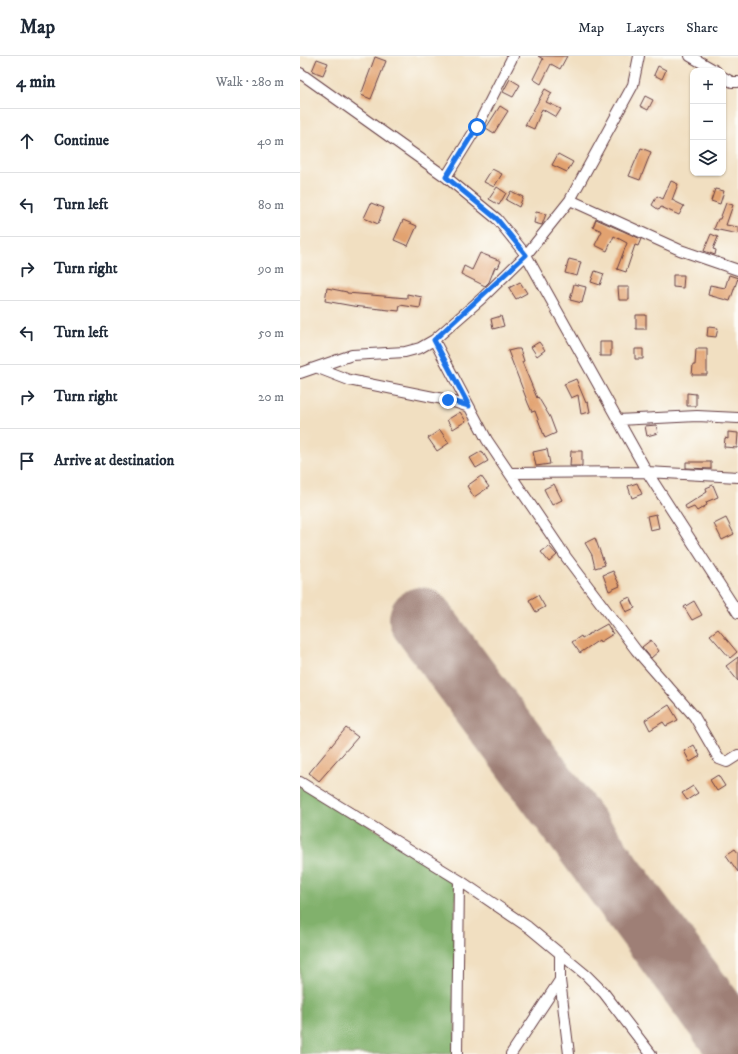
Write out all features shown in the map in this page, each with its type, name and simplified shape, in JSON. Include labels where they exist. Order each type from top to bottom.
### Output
[{"type":"street","points":[[446,177],[477,127],[513,56]]},
{"type":"street","points":[[300,373],[352,355],[412,351],[434,340],[526,255],[570,200],[633,85],[639,56]]},
{"type":"street","points":[[690,56],[711,68]]},
{"type":"street","points":[[300,73],[446,177],[497,219],[526,255],[647,472],[738,613]]},
{"type":"street","points":[[726,79],[732,82],[738,82]]},
{"type":"street","points":[[570,200],[680,250],[738,270]]},
{"type":"street","points":[[434,340],[487,440],[566,557],[636,650],[694,716],[719,758],[727,762],[738,755]]},
{"type":"street","points":[[318,368],[349,380],[441,398],[469,406]]},
{"type":"street","points":[[618,420],[697,416],[738,418]]},
{"type":"street","points":[[510,473],[647,472],[738,477]]},
{"type":"street","points":[[300,782],[499,906],[560,953],[604,993],[651,1054]]},
{"type":"street","points":[[456,1054],[459,880]]},
{"type":"street","points":[[560,953],[560,980],[569,1054]]},
{"type":"street","points":[[511,1054],[560,980]]},
{"type":"green space","points":[[300,783],[456,879],[455,1054],[300,1054]]},
{"type":"building","points":[[538,56],[567,56],[560,69],[551,64],[541,84],[533,79],[543,59]]},
{"type":"building","points":[[375,57],[386,61],[371,99],[361,95]]},
{"type":"building","points":[[317,59],[328,63],[323,75],[312,71]]},
{"type":"building","points":[[658,66],[666,70],[662,79],[654,75]]},
{"type":"building","points":[[510,79],[520,85],[513,97],[503,92]]},
{"type":"building","points":[[545,89],[552,93],[546,102],[561,109],[556,117],[542,109],[534,129],[525,125]]},
{"type":"building","points":[[645,96],[653,100],[648,110],[640,106]]},
{"type":"building","points":[[500,106],[508,111],[494,133],[486,128]]},
{"type":"building","points":[[641,148],[651,152],[640,180],[629,176]]},
{"type":"building","points":[[558,154],[573,162],[567,172],[552,165]]},
{"type":"building","points":[[492,169],[502,174],[494,187],[484,182]]},
{"type":"building","points":[[671,181],[678,184],[672,200],[684,206],[679,215],[661,207],[659,210],[652,205],[657,196],[663,199]]},
{"type":"building","points":[[497,187],[506,193],[499,205],[489,199]]},
{"type":"building","points":[[715,189],[724,191],[720,204],[711,201]]},
{"type":"building","points":[[511,191],[523,197],[519,207],[506,200]]},
{"type":"building","points":[[371,203],[384,208],[378,224],[364,218]]},
{"type":"building","points":[[726,203],[733,205],[726,225],[738,227],[738,234],[714,229],[718,219],[720,219]]},
{"type":"building","points":[[536,212],[546,214],[542,225],[534,223]]},
{"type":"building","points":[[596,219],[641,239],[638,246],[635,245],[626,272],[617,269],[627,243],[614,236],[607,251],[595,245],[602,231],[593,227]]},
{"type":"building","points":[[403,220],[417,226],[408,246],[394,240]]},
{"type":"building","points":[[711,234],[718,237],[713,249],[716,250],[715,255],[704,251]]},
{"type":"building","points":[[480,253],[501,261],[498,268],[495,267],[489,282],[485,286],[461,274],[464,266],[472,270]]},
{"type":"building","points":[[569,259],[581,262],[577,276],[565,273]]},
{"type":"building","points":[[595,271],[604,274],[600,285],[591,282]]},
{"type":"building","points":[[673,275],[684,275],[683,288],[673,287]]},
{"type":"building","points":[[729,275],[738,278],[730,301],[708,295],[710,285],[725,288]]},
{"type":"building","points":[[520,282],[527,293],[516,299],[509,288]]},
{"type":"building","points":[[574,284],[586,287],[582,303],[570,300]]},
{"type":"building","points":[[618,287],[629,287],[629,300],[619,300]]},
{"type":"building","points":[[327,288],[347,293],[407,298],[407,294],[422,297],[420,308],[400,305],[399,311],[353,306],[325,301]]},
{"type":"building","points":[[636,315],[646,315],[646,329],[636,329]]},
{"type":"building","points":[[501,316],[504,326],[493,329],[491,319]]},
{"type":"building","points":[[708,327],[718,328],[716,337],[707,336]]},
{"type":"building","points":[[539,342],[545,350],[537,356],[531,347]]},
{"type":"building","points":[[600,342],[611,342],[611,356],[600,356]]},
{"type":"building","points":[[520,349],[524,361],[522,362],[537,398],[538,397],[550,417],[556,433],[545,438],[535,411],[532,412],[528,403],[508,351]]},
{"type":"building","points":[[635,349],[643,349],[643,359],[635,359]]},
{"type":"building","points":[[696,349],[707,349],[707,375],[692,375],[693,365],[695,365]]},
{"type":"building","points":[[576,379],[586,403],[588,402],[590,412],[581,414],[578,395],[571,398],[564,384]]},
{"type":"building","points":[[687,393],[696,394],[696,406],[687,406]]},
{"type":"building","points":[[460,412],[466,421],[453,429],[447,420]]},
{"type":"building","points":[[656,425],[658,433],[647,436],[645,426]]},
{"type":"building","points":[[440,430],[449,443],[437,451],[428,438]]},
{"type":"building","points":[[728,432],[738,433],[737,448],[724,447],[725,438],[728,439]]},
{"type":"building","points":[[547,449],[550,464],[536,466],[533,452]]},
{"type":"building","points":[[482,451],[488,461],[476,468],[470,458]]},
{"type":"building","points":[[571,451],[582,451],[582,466],[570,466]]},
{"type":"building","points":[[686,462],[711,462],[711,469],[686,468]]},
{"type":"building","points":[[481,476],[489,487],[474,497],[467,486]]},
{"type":"building","points":[[637,483],[642,494],[632,498],[628,486]]},
{"type":"building","points":[[554,484],[562,500],[552,505],[544,489]]},
{"type":"building","points":[[713,485],[718,497],[706,502],[707,505],[697,511],[694,507],[687,510],[685,506],[707,492],[706,488]]},
{"type":"building","points":[[656,514],[659,528],[650,530],[647,516]]},
{"type":"building","points":[[726,518],[734,534],[722,540],[714,524]]},
{"type":"building","points":[[595,538],[605,565],[595,568],[592,555],[585,543]]},
{"type":"building","points":[[549,546],[557,555],[549,562],[541,552]]},
{"type":"building","points":[[613,571],[620,586],[609,591],[603,575]]},
{"type":"building","points":[[538,595],[545,607],[536,612],[529,600]]},
{"type":"building","points":[[630,597],[635,608],[626,612],[621,601]]},
{"type":"building","points":[[694,601],[702,615],[692,620],[684,607]]},
{"type":"building","points":[[607,624],[613,634],[600,642],[599,640],[580,653],[572,642],[581,636],[582,638]]},
{"type":"building","points":[[718,629],[737,652],[730,658],[710,635]]},
{"type":"building","points":[[651,640],[659,651],[651,658],[642,647]]},
{"type":"building","points":[[738,657],[738,681],[726,666]]},
{"type":"building","points":[[669,705],[678,720],[666,726],[663,722],[650,730],[645,720]]},
{"type":"building","points":[[346,728],[358,737],[319,781],[309,773]]},
{"type":"building","points":[[694,745],[700,756],[690,762],[684,751]]},
{"type":"building","points":[[718,775],[725,786],[717,791],[710,780]]},
{"type":"building","points":[[693,786],[698,793],[687,800],[682,793]]},
{"type":"building","points":[[735,849],[738,853],[738,872],[726,855]]},
{"type":"runway","points":[[421,619],[738,1046]]},
{"type":"route","points":[[448,400],[469,406],[434,340],[481,299],[526,255],[497,219],[446,177],[477,127]]}]
